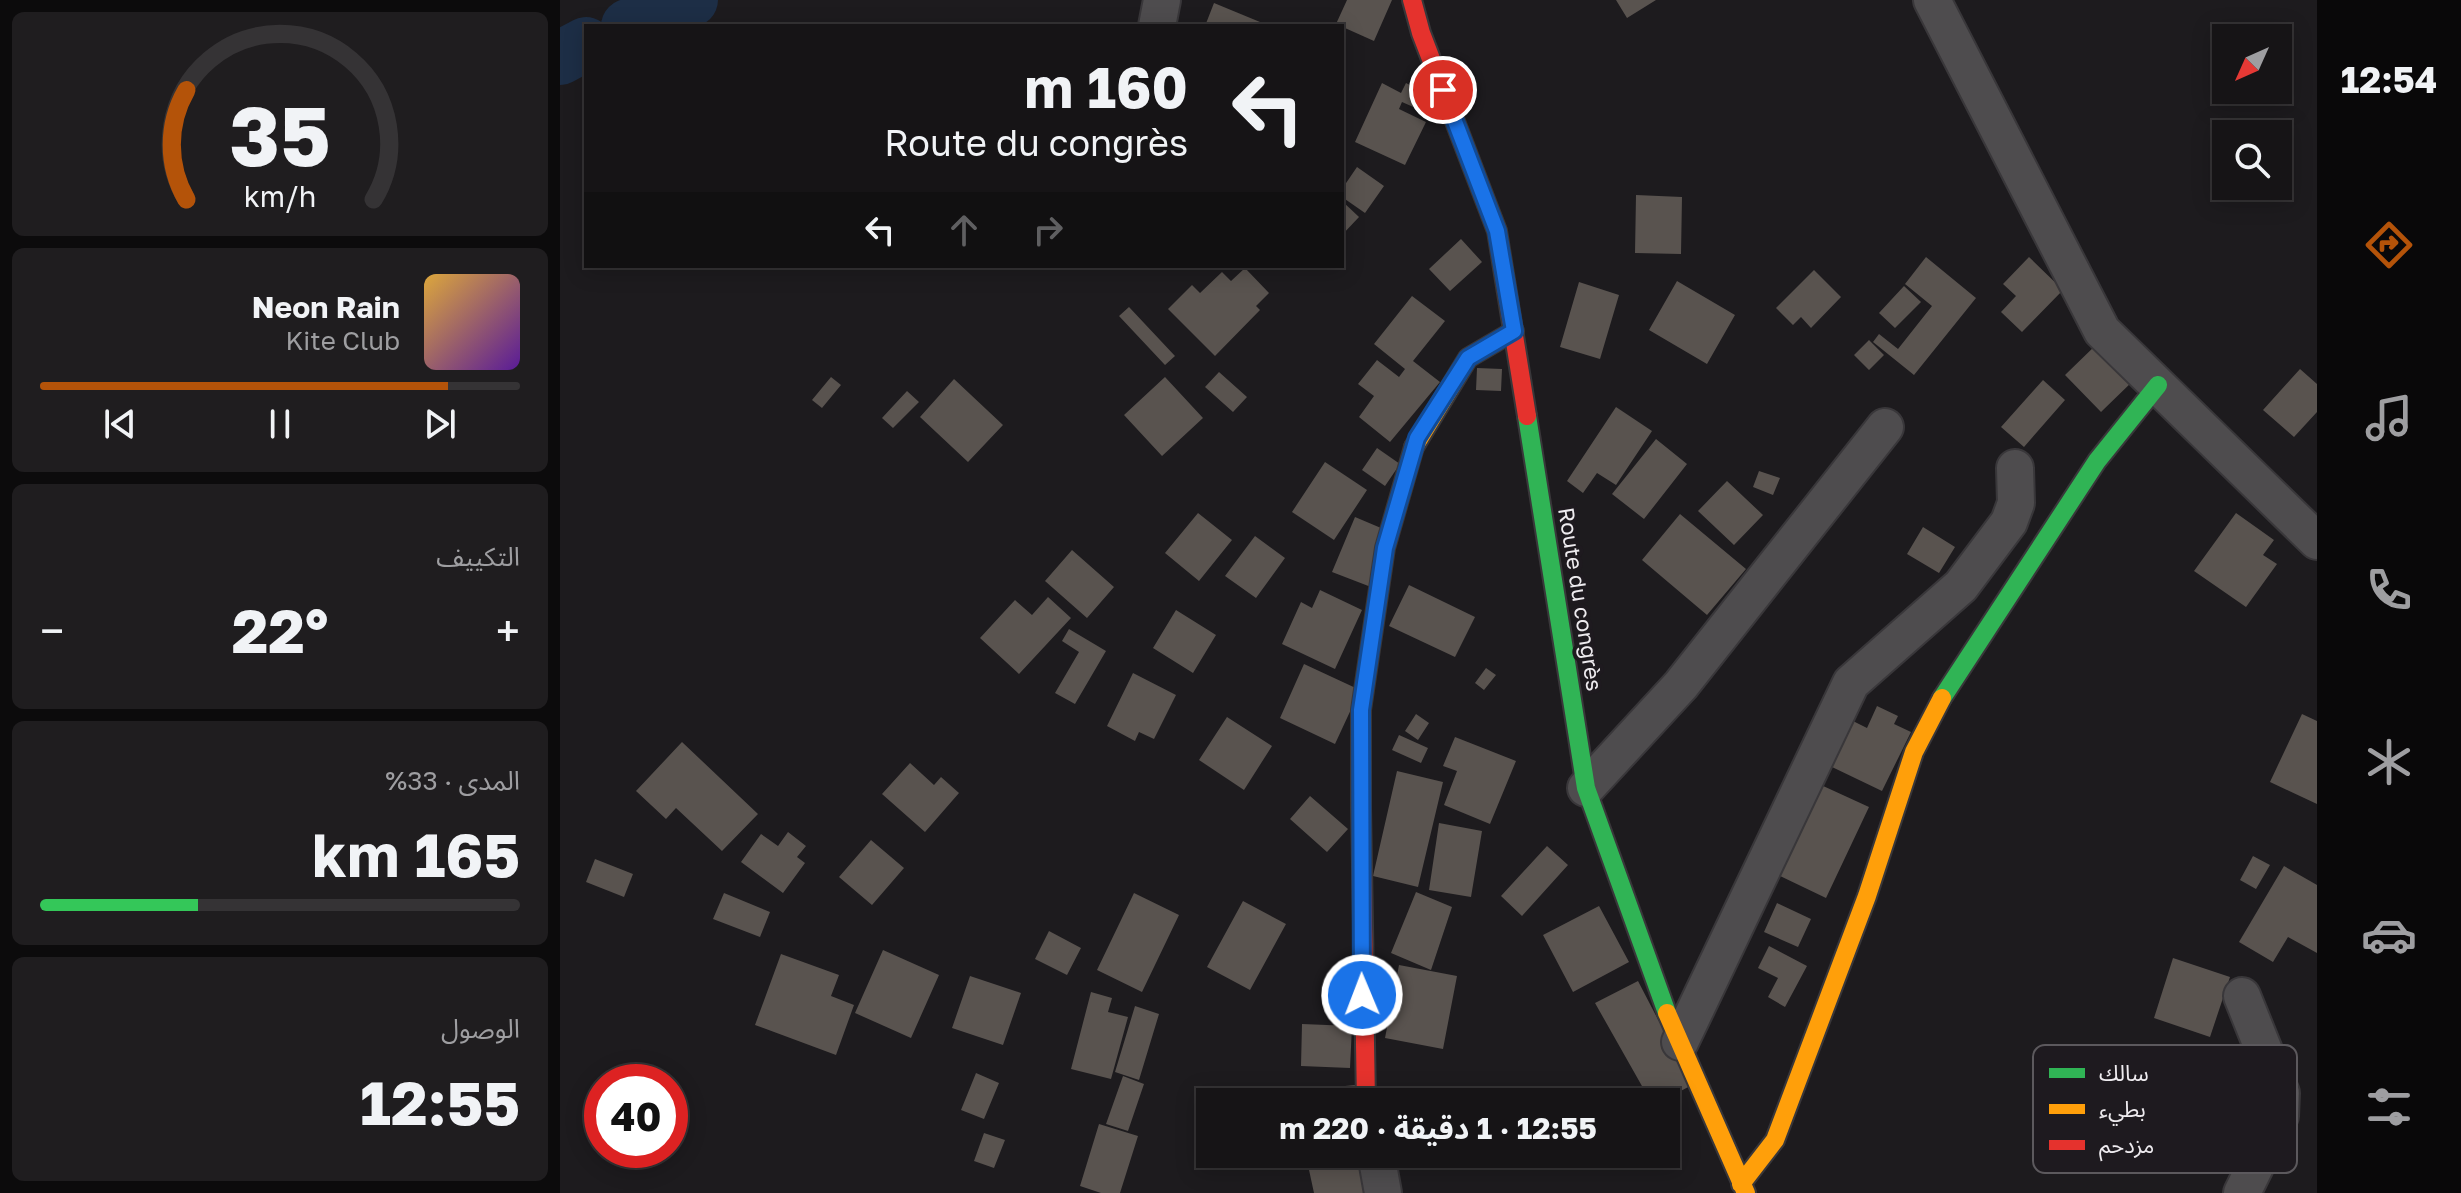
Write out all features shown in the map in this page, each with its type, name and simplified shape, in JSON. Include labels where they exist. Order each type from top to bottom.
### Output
[{"type":"street","points":[[1157,24],[1162,0]]},
{"type":"street","name":"Route du congrès","points":[[1412,0],[1421,33],[1497,231],[1586,788],[1680,1042],[1743,1188]]},
{"type":"street","points":[[1932,0],[2102,331],[2317,541]]},
{"type":"street","points":[[1366,1088],[1360,905],[1361,710],[1385,548],[1417,438],[1468,358],[1514,331]]},
{"type":"street","points":[[1743,1188],[1775,1140],[1862,911],[1920,739],[1953,677],[2089,474],[2158,385]]},
{"type":"street","points":[[1586,788],[1681,685],[1885,427]]},
{"type":"street","points":[[1680,1042],[1851,683],[1971,573],[2009,522],[2016,503],[2015,468]]},
{"type":"street","points":[[2242,996],[2262,1045]]},
{"type":"street","points":[[1379,1168],[1383,1193]]},
{"type":"street","points":[[2242,1193],[2252,1173]]},
{"type":"building","points":[[1347,0],[1392,0],[1374,41],[1344,28],[1344,24],[1336,24]]},
{"type":"building","points":[[1616,0],[1656,0],[1627,18]]},
{"type":"building","points":[[1214,3],[1260,22],[1259,24],[1206,24]]},
{"type":"building","points":[[1382,83],[1401,93],[1406,83],[1434,97],[1427,113],[1402,102],[1399,109],[1426,122],[1405,165],[1355,142]]},
{"type":"building","points":[[1357,167],[1384,186],[1365,213],[1344,198],[1344,186]]},
{"type":"building","points":[[1636,195],[1682,197],[1681,254],[1635,253]]},
{"type":"building","points":[[1344,203],[1359,217],[1344,233]]},
{"type":"building","points":[[1461,239],[1482,262],[1450,291],[1429,269]]},
{"type":"building","points":[[1926,257],[1976,298],[1914,375],[1873,342],[1879,334],[1898,349],[1932,306],[1905,284]]},
{"type":"building","points":[[2029,257],[2063,290],[2022,332],[2001,312],[2016,296],[2003,284]]},
{"type":"building","points":[[1245,268],[1269,293],[1256,306],[1260,310],[1215,356],[1168,309],[1192,285],[1200,293],[1222,272],[1231,281]]},
{"type":"building","points":[[1814,270],[1841,297],[1811,328],[1801,317],[1793,325],[1776,308]]},
{"type":"building","points":[[1677,281],[1735,315],[1707,364],[1649,330]]},
{"type":"building","points":[[1579,282],[1619,295],[1600,359],[1560,347]]},
{"type":"building","points":[[1904,286],[1921,302],[1895,328],[1879,313]]},
{"type":"building","points":[[1412,296],[1445,321],[1413,361],[1440,382],[1390,442],[1359,417],[1374,396],[1358,384],[1377,360],[1399,377],[1405,369],[1374,344]]},
{"type":"building","points":[[1129,307],[1175,356],[1165,365],[1119,316]]},
{"type":"building","points":[[1869,340],[1884,355],[1869,370],[1854,355]]},
{"type":"building","points":[[2099,342],[2135,379],[2101,412],[2065,375]]},
{"type":"building","points":[[1477,368],[1502,369],[1501,391],[1476,390]]},
{"type":"building","points":[[2300,369],[2317,384],[2317,412],[2294,437],[2263,410]]},
{"type":"building","points":[[1219,372],[1247,397],[1233,412],[1205,387]]},
{"type":"building","points":[[831,377],[841,385],[822,408],[812,400]]},
{"type":"building","points":[[1165,377],[1203,418],[1162,456],[1124,415]]},
{"type":"building","points":[[954,379],[1003,425],[968,462],[920,417]]},
{"type":"building","points":[[2043,380],[2065,400],[2024,447],[2001,427]]},
{"type":"building","points":[[907,391],[919,402],[893,428],[882,418]]},
{"type":"building","points":[[1616,407],[1652,431],[1616,485],[1597,473],[1583,493],[1567,481]]},
{"type":"building","points":[[1656,439],[1687,464],[1644,519],[1612,494]]},
{"type":"building","points":[[1377,448],[1400,464],[1385,486],[1362,470]]},
{"type":"building","points":[[1325,462],[1367,490],[1334,540],[1292,512]]},
{"type":"building","points":[[1759,471],[1780,478],[1773,495],[1753,487]]},
{"type":"building","points":[[1727,481],[1763,515],[1734,545],[1698,511]]},
{"type":"building","points":[[1198,513],[1232,540],[1199,581],[1165,553]]},
{"type":"building","points":[[2236,513],[2274,540],[2263,555],[2277,564],[2246,607],[2194,571]]},
{"type":"building","points":[[1680,514],[1746,569],[1707,615],[1642,560]]},
{"type":"building","points":[[1355,517],[1381,528],[1371,587],[1332,572]]},
{"type":"building","points":[[1923,527],[1955,547],[1939,573],[1907,554]]},
{"type":"building","points":[[1255,536],[1285,558],[1256,598],[1225,576]]},
{"type":"building","points":[[1072,550],[1114,587],[1087,618],[1045,581]]},
{"type":"building","points":[[1409,585],[1475,617],[1455,657],[1389,626]]},
{"type":"building","points":[[1320,590],[1362,610],[1335,669],[1282,644],[1301,602],[1312,608]]},
{"type":"building","points":[[1048,597],[1071,618],[1019,674],[980,638],[1015,600],[1032,615]]},
{"type":"building","points":[[1176,610],[1216,635],[1193,673],[1153,648]]},
{"type":"building","points":[[1069,629],[1106,651],[1075,704],[1055,693],[1079,652],[1062,641]]},
{"type":"building","points":[[1304,664],[1360,690],[1335,744],[1280,718]]},
{"type":"building","points":[[1486,668],[1496,675],[1484,690],[1475,683]]},
{"type":"building","points":[[1133,673],[1176,695],[1154,739],[1139,732],[1135,741],[1107,726]]},
{"type":"building","points":[[1877,706],[1898,716],[1894,724],[1911,732],[1882,791],[1832,767],[1853,721],[1867,728]]},
{"type":"building","points":[[1416,714],[1429,723],[1418,740],[1405,731]]},
{"type":"building","points":[[2302,714],[2317,721],[2317,804],[2270,782]]},
{"type":"building","points":[[1227,717],[1272,746],[1244,790],[1199,760]]},
{"type":"building","points":[[1399,735],[1428,748],[1421,763],[1392,750]]},
{"type":"building","points":[[1455,737],[1516,761],[1490,824],[1444,805],[1457,771],[1443,766]]},
{"type":"building","points":[[682,742],[758,814],[722,851],[676,808],[666,819],[636,791]]},
{"type":"building","points":[[910,763],[934,785],[941,777],[959,793],[925,832],[882,794]]},
{"type":"building","points":[[1397,771],[1443,782],[1418,887],[1373,876]]},
{"type":"building","points":[[1821,785],[1869,807],[1826,898],[1778,875]]},
{"type":"building","points":[[1310,796],[1348,829],[1327,852],[1290,819]]},
{"type":"building","points":[[1439,823],[1482,831],[1471,897],[1429,890]]},
{"type":"building","points":[[788,832],[806,846],[797,857],[805,863],[783,893],[741,862],[761,834],[778,846]]},
{"type":"building","points":[[871,840],[904,868],[872,905],[839,877]]},
{"type":"building","points":[[1547,846],[1568,865],[1522,916],[1501,896]]},
{"type":"building","points":[[2253,856],[2270,865],[2256,889],[2240,880]]},
{"type":"building","points":[[595,859],[633,874],[624,897],[586,882]]},
{"type":"building","points":[[2284,866],[2317,885],[2317,953],[2288,937],[2273,962],[2239,942]]},
{"type":"building","points":[[1416,892],[1452,907],[1431,970],[1391,953]]},
{"type":"building","points":[[724,893],[770,912],[760,937],[713,919]]},
{"type":"building","points":[[1134,893],[1179,915],[1142,992],[1097,970]]},
{"type":"building","points":[[1243,901],[1286,924],[1250,990],[1207,967]]},
{"type":"building","points":[[1777,903],[1811,919],[1798,947],[1764,932]]},
{"type":"building","points":[[1599,906],[1629,962],[1573,992],[1543,935]]},
{"type":"building","points":[[1049,931],[1081,948],[1067,975],[1035,959]]},
{"type":"building","points":[[1769,946],[1807,966],[1785,1007],[1768,997],[1778,978],[1758,968]]},
{"type":"building","points":[[883,950],[939,975],[911,1038],[855,1013]]},
{"type":"building","points":[[781,954],[839,975],[831,996],[854,1005],[836,1055],[755,1025]]},
{"type":"building","points":[[2173,958],[2230,977],[2210,1037],[2154,1018]]},
{"type":"building","points":[[1399,965],[1457,976],[1443,1049],[1385,1038]]},
{"type":"building","points":[[970,976],[1021,993],[1003,1045],[952,1028]]},
{"type":"building","points":[[1638,981],[1692,1085],[1680,1091],[1680,1088],[1643,1088],[1595,1003]]},
{"type":"building","points":[[1091,992],[1112,998],[1108,1012],[1128,1017],[1111,1079],[1071,1069]]},
{"type":"building","points":[[1135,1006],[1159,1014],[1139,1080],[1115,1072]]},
{"type":"building","points":[[1302,1024],[1352,1026],[1350,1068],[1301,1066]]},
{"type":"building","points":[[976,1073],[999,1083],[984,1119],[961,1110]]},
{"type":"building","points":[[1123,1076],[1144,1084],[1128,1131],[1106,1124]]},
{"type":"building","points":[[1356,1085],[1356,1088],[1334,1088]]},
{"type":"building","points":[[1099,1124],[1138,1136],[1120,1193],[1101,1193],[1080,1186]]},
{"type":"building","points":[[984,1133],[1005,1140],[994,1168],[974,1161]]},
{"type":"building","points":[[1309,1168],[1367,1168],[1373,1193],[1314,1193]]},
{"type":"waterway","points":[[633,24],[691,0]]},
{"type":"waterway","points":[[560,58],[584,45]]},
{"type":"traffic: fast","points":[[1942,698],[2097,461],[2158,385]]},
{"type":"traffic: fast","points":[[1527,416],[1586,788],[1667,1013]]},
{"type":"traffic: fast","points":[[1361,807],[1361,710],[1385,548],[1414,447]]},
{"type":"traffic: slow","points":[[1414,447],[1468,358],[1514,331]]},
{"type":"traffic: slow","points":[[1741,1184],[1775,1140],[1867,896],[1914,752],[1942,698]]},
{"type":"traffic: slow","points":[[1667,1013],[1746,1193]]},
{"type":"traffic: jam","points":[[1412,0],[1421,33],[1497,231],[1527,416]]},
{"type":"traffic: jam","points":[[1361,807],[1366,1088]]},
{"type":"route","points":[[1362,995],[1361,710],[1385,548],[1417,438],[1468,358],[1514,331],[1497,231],[1443,90]]}]
